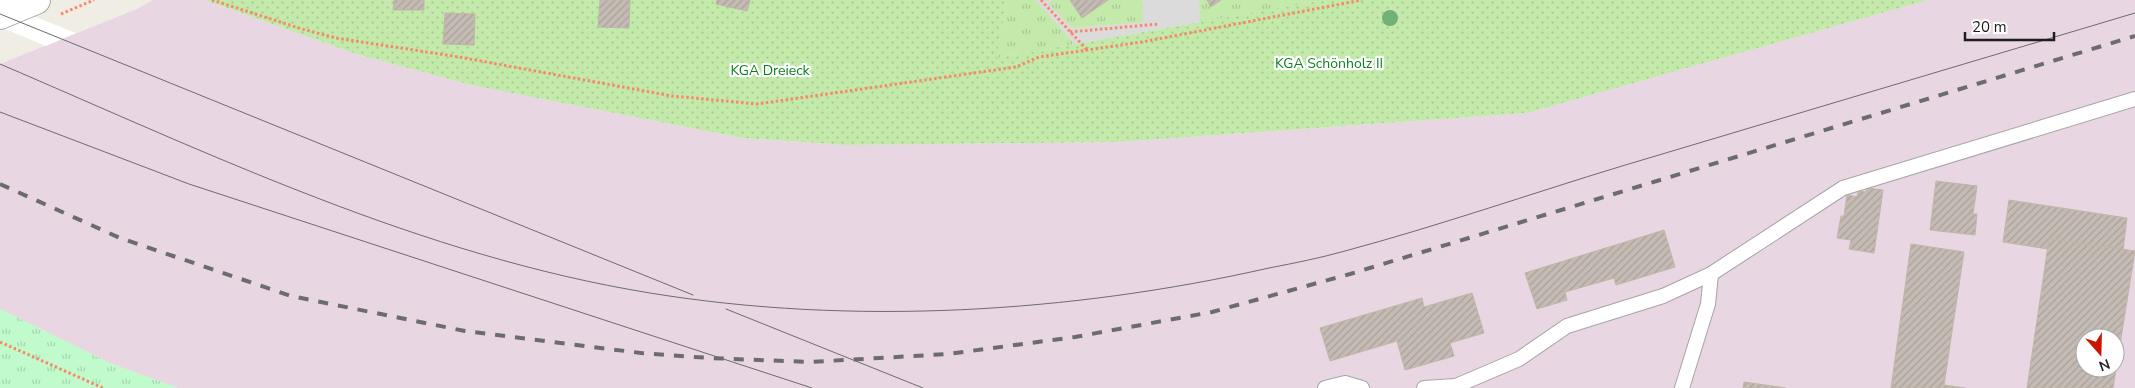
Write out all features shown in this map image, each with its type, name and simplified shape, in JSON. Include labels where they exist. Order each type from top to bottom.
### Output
[{"type":"street","points":[[0,15],[36,0]]},
{"type":"lane","points":[[1424,388],[1457,387],[1519,359],[1567,326],[1663,296],[1711,274],[1843,188],[2135,99]]},
{"type":"lane","points":[[1682,388],[1708,304],[1711,274]]},
{"type":"lane","points":[[1324,388],[1345,384],[1362,388]]},
{"type":"path","points":[[212,0],[336,38],[459,57],[672,96],[757,104],[1016,67],[1039,58],[1088,51],[1362,0]]},
{"type":"path","points":[[1040,0],[1088,51]]},
{"type":"path","points":[[1070,32],[1159,24]]},
{"type":"path","points":[[0,342],[103,388]]},
{"type":"shaded area","points":[[153,0],[205,0],[356,54],[471,85],[743,138],[846,145],[1118,142],[1527,113],[1928,0],[2135,0],[2135,388],[178,388],[112,364],[0,309],[0,64],[137,9]]},
{"type":"shaded area","points":[[1007,0],[1324,0],[996,58]]},
{"type":"green space","points":[[205,0],[1007,0],[996,58],[1324,0],[1928,0],[1527,113],[1118,142],[846,145],[743,138],[471,85],[356,54]]},
{"type":"green space","points":[[1007,0],[1035,0],[1075,44],[996,58]]},
{"type":"green space","points":[[1053,0],[1070,0],[1082,17],[1108,0],[1142,0],[1143,22],[1072,28],[1048,3]]},
{"type":"green space","points":[[1199,0],[1207,0],[1212,7],[1221,0],[1324,0],[1200,22]]},
{"type":"green space","points":[[0,309],[112,364],[178,388],[0,388]]},
{"type":"pier","points":[[0,3],[76,33],[46,46],[0,27]]},
{"type":"building","points":[[394,0],[424,0],[424,10],[393,10]]},
{"type":"building","points":[[600,0],[630,0],[629,28],[598,27]]},
{"type":"building","points":[[717,0],[750,0],[747,11],[716,4]]},
{"type":"building","points":[[1070,0],[1108,0],[1082,18]]},
{"type":"building","points":[[1207,0],[1221,0],[1211,7]]},
{"type":"building","points":[[445,13],[475,14],[474,45],[443,44]]},
{"type":"building","points":[[1936,181],[1977,186],[1973,214],[1977,214],[1975,235],[1930,230]]},
{"type":"building","points":[[1867,188],[1883,190],[1874,253],[1849,249],[1851,240],[1837,238],[1841,216],[1844,216],[1847,195],[1857,197],[1858,191],[1866,192]]},
{"type":"building","points":[[2009,200],[2127,218],[2123,250],[2049,239],[2048,249],[2003,242]]},
{"type":"building","points":[[1664,230],[1675,267],[1616,285],[1614,278],[1565,292],[1567,300],[1537,309],[1525,273]]},
{"type":"building","points":[[2049,239],[2135,251],[2123,328],[2075,328],[2075,378],[2115,378],[2113,388],[2027,388]]},
{"type":"building","points":[[1911,244],[1964,252],[1944,385],[1965,388],[1891,388]]},
{"type":"building","points":[[1472,293],[1484,333],[1450,343],[1454,356],[1405,370],[1397,341],[1330,361],[1320,328],[1422,298],[1424,307]]},
{"type":"building","points":[[1744,382],[1786,388],[1743,388]]},
{"type":"tram line","points":[[0,64],[158,133],[318,198],[400,228],[482,254],[565,276],[650,293],[726,303],[804,309],[882,311],[961,310],[1117,296],[1194,283],[1336,254],[1622,166],[2135,13]]},
{"type":"tram line","points":[[0,14],[693,295]]},
{"type":"tram line","points":[[0,112],[189,184],[812,388]]},
{"type":"tram line","points":[[726,309],[923,388]]},
{"type":"railway","points":[[0,184],[120,238],[291,296],[465,331],[641,353],[709,358],[810,362],[948,354],[1075,337],[1212,312],[1350,274],[2135,36]]},
{"type":"park label","name":"KGA Schönholz II","points":[[1329,63]]},
{"type":"park label","name":"KGA Dreieck","points":[[770,70]]}]
